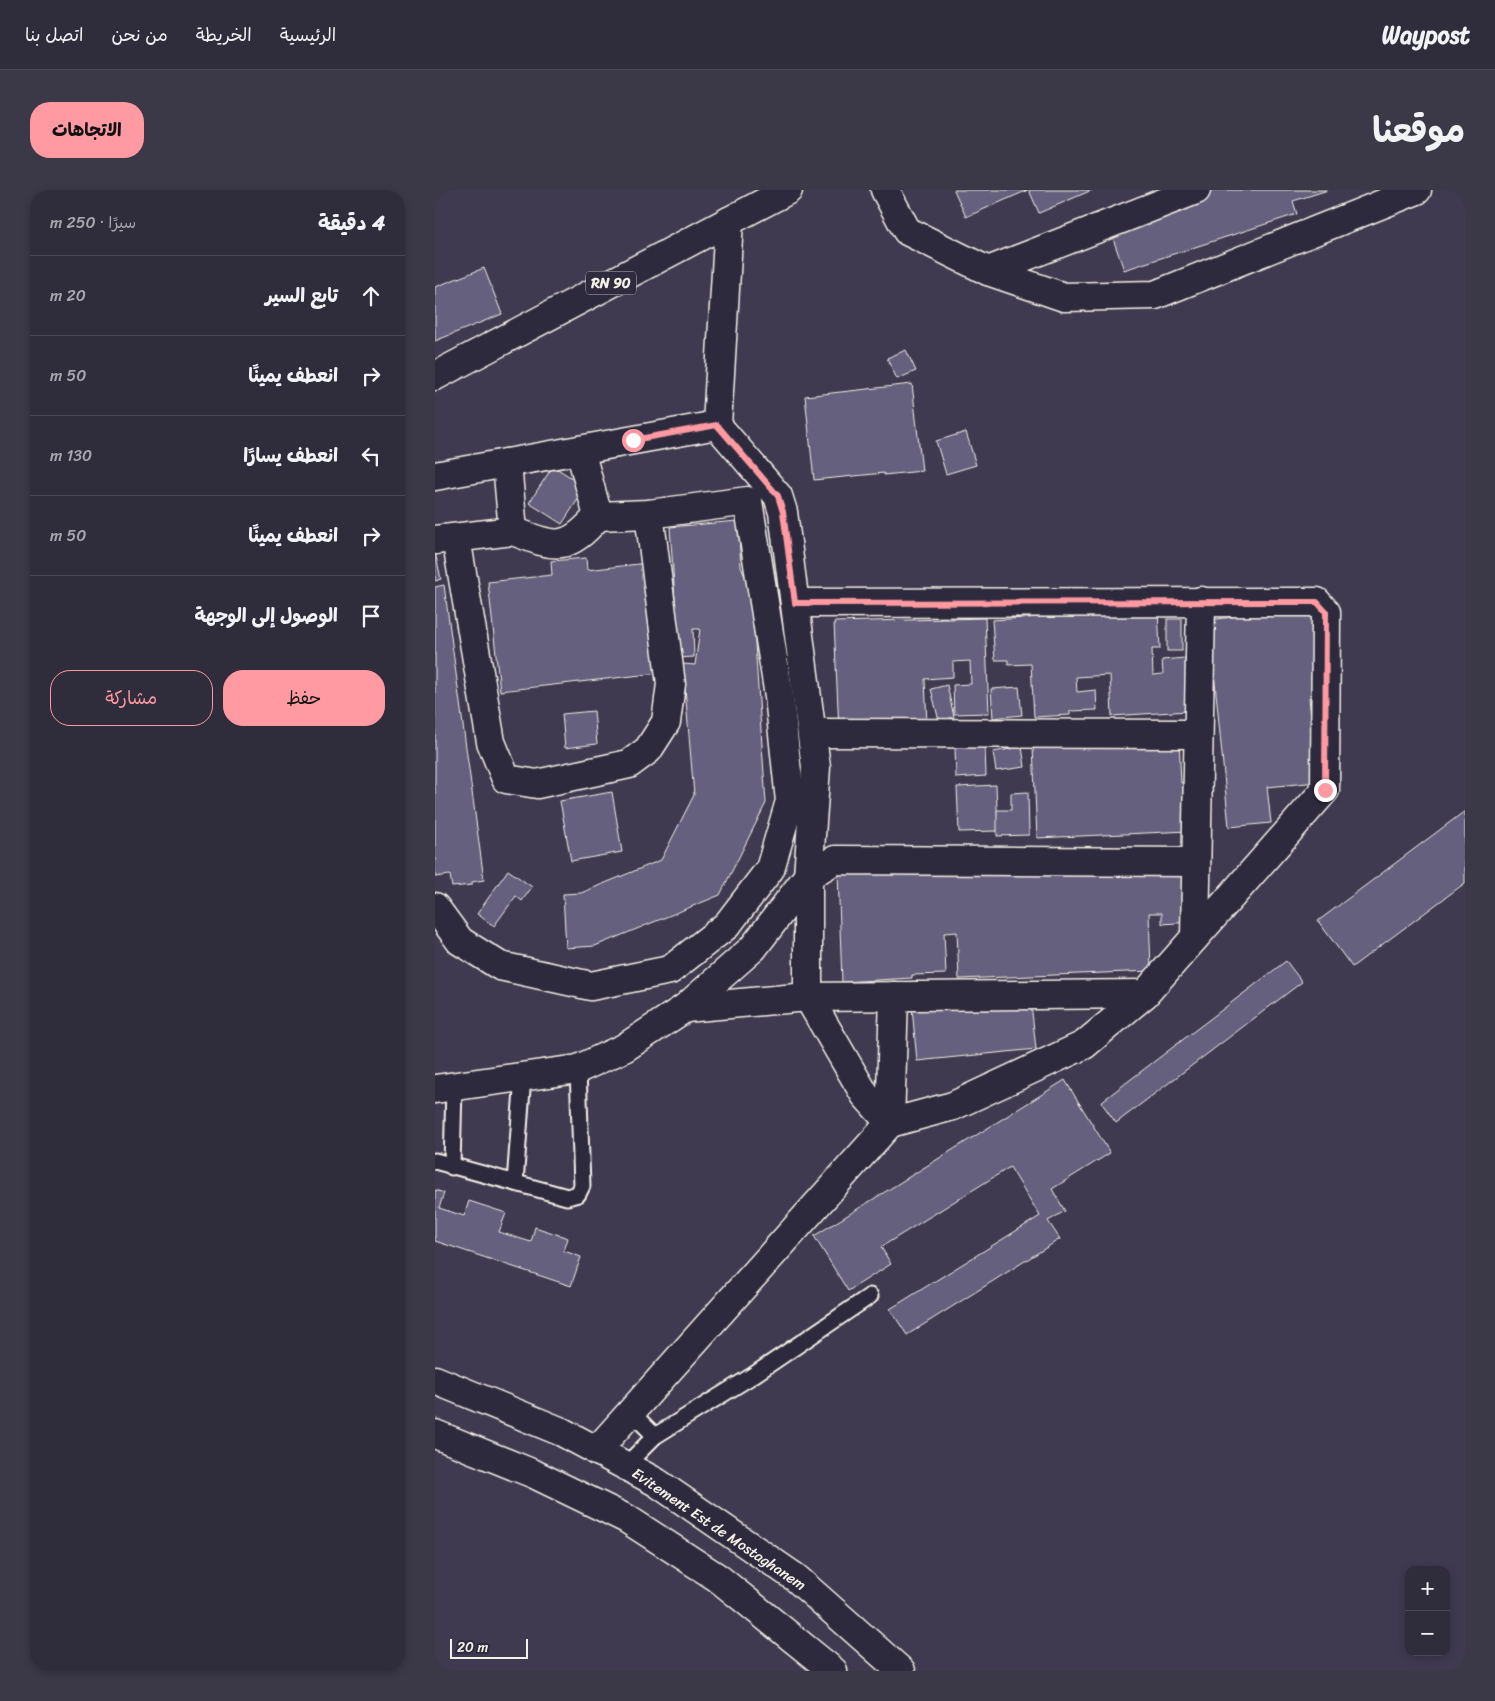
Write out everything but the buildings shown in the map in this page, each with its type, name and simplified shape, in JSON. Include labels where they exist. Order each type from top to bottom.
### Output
[{"type":"main road","name":"RN 90","points":[[435,376],[788,190]]},
{"type":"main road","points":[[885,190],[907,231],[988,271],[1065,297],[1155,295],[1417,190]]},
{"type":"main road","points":[[988,271],[1196,190]]},
{"type":"main road","points":[[729,221],[717,425],[778,496],[783,512],[816,767],[808,876],[808,997],[865,1095],[890,1123]]},
{"type":"main road","points":[[435,476],[717,425]]},
{"type":"main road","points":[[580,450],[597,516]]},
{"type":"main road","points":[[507,463],[513,531]]},
{"type":"main road","points":[[435,907],[460,941],[500,966],[591,986],[670,970],[727,925],[770,869],[790,801],[779,696],[749,501],[649,514],[597,516],[581,535],[561,543],[548,544],[513,531],[445,539],[491,742],[506,779],[537,784],[629,764],[648,750],[666,722],[671,684],[649,514]]},
{"type":"main road","points":[[1195,937],[1201,601]]},
{"type":"main road","points":[[596,1450],[890,1123],[953,1106],[1084,1045],[1145,994],[1325,790],[1326,612],[1323,606],[1317,602],[795,603]]},
{"type":"main road","points":[[812,733],[1198,734]]},
{"type":"main road","points":[[445,1087],[578,1069],[624,1048],[685,1008],[753,948],[808,876],[835,860],[1195,862]]},
{"type":"main road","points":[[685,1008],[808,997],[1145,994]]},
{"type":"main road","points":[[890,1123],[895,996]]},
{"type":"main road","name":"Evitement Est de Mostaghanem","points":[[435,1380],[562,1432],[655,1482],[796,1578],[901,1671]]},
{"type":"main road","points":[[435,1434],[534,1474],[627,1519],[718,1578],[833,1671]]},
{"type":"lane","points":[[435,1161],[567,1197],[578,1194],[583,1186],[578,1069]]},
{"type":"lane","points":[[515,1182],[523,1076]]},
{"type":"lane","points":[[445,1087],[452,1167]]},
{"type":"lane","points":[[625,1466],[655,1436],[752,1376],[870,1296]]},
{"type":"lane","points":[[631,1412],[655,1436]]},
{"type":"route","points":[[633,440],[717,425],[778,496],[783,512],[795,603],[1317,602],[1323,606],[1326,612],[1325,790]]}]
